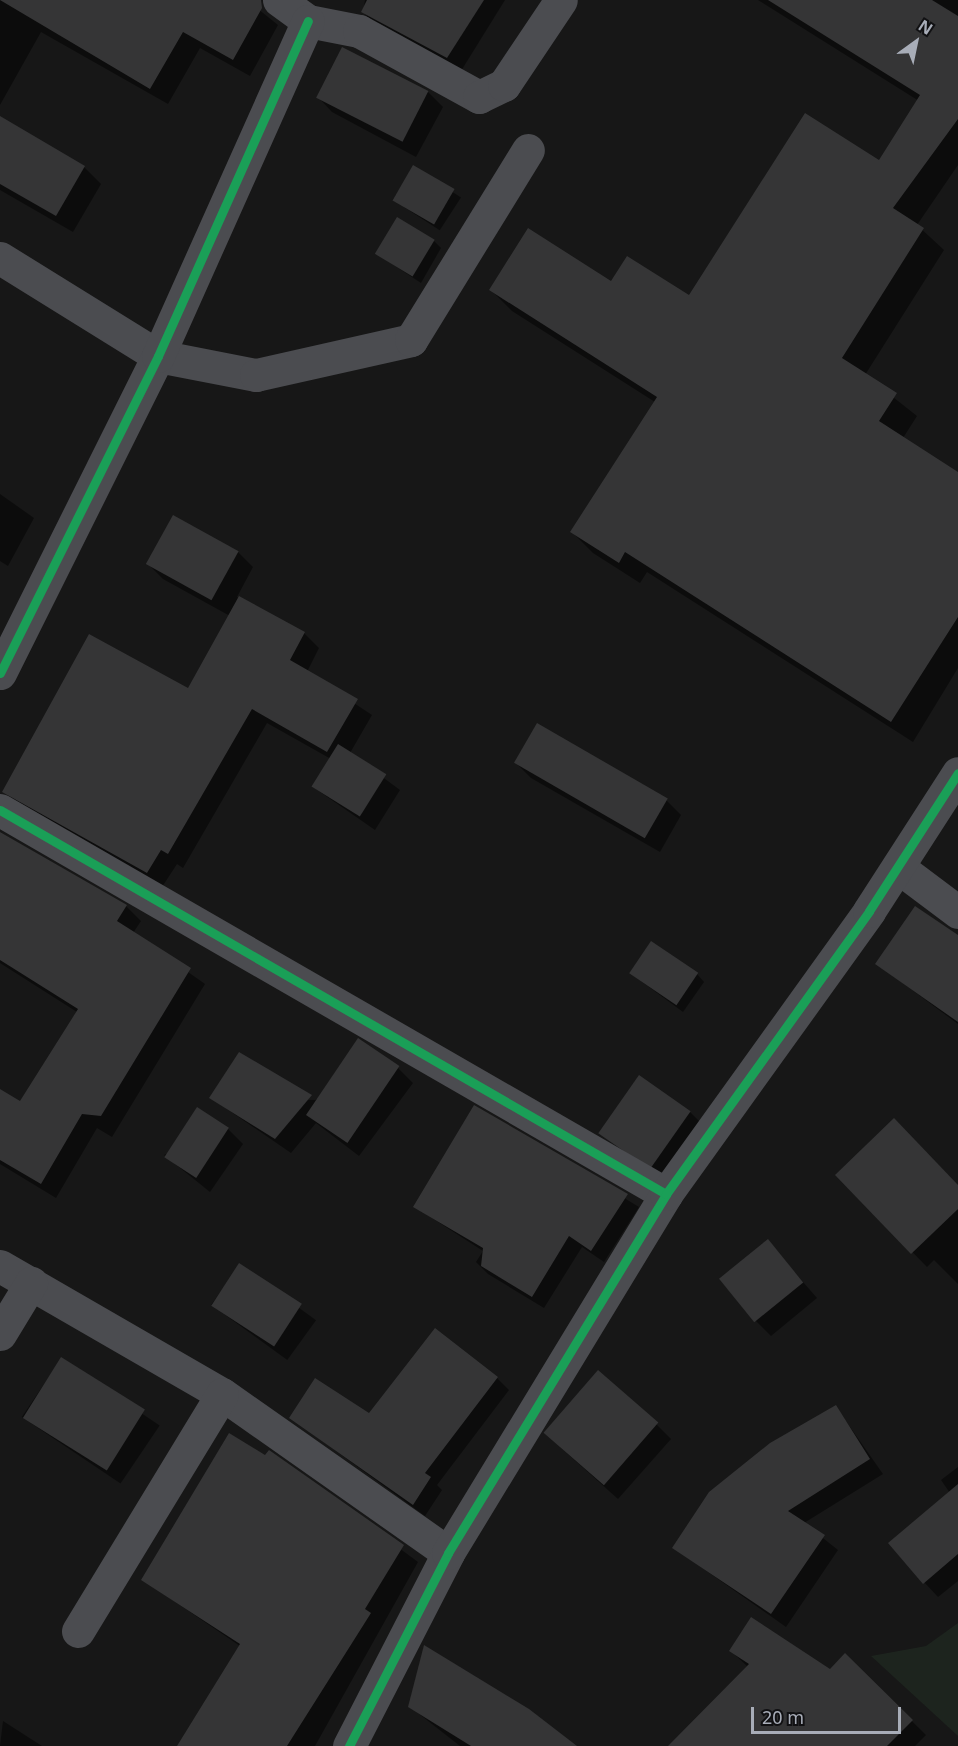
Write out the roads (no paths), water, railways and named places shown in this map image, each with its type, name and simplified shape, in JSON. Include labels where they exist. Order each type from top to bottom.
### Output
[{"type":"street","points":[[279,0],[308,21],[359,31],[479,97],[504,85],[561,0]]},
{"type":"street","points":[[0,673],[10,630],[158,356],[308,21]]},
{"type":"street","points":[[0,258],[158,356],[256,375],[411,340],[528,150]]},
{"type":"street","points":[[349,1746],[448,1553],[666,1194],[898,867],[958,773]]},
{"type":"street","points":[[0,810],[666,1194]]},
{"type":"street","points":[[898,867],[958,912]]},
{"type":"street","points":[[0,1266],[222,1394],[448,1553]]},
{"type":"street","points":[[0,1334],[31,1283]]},
{"type":"street","points":[[78,1631],[222,1394]]}]
